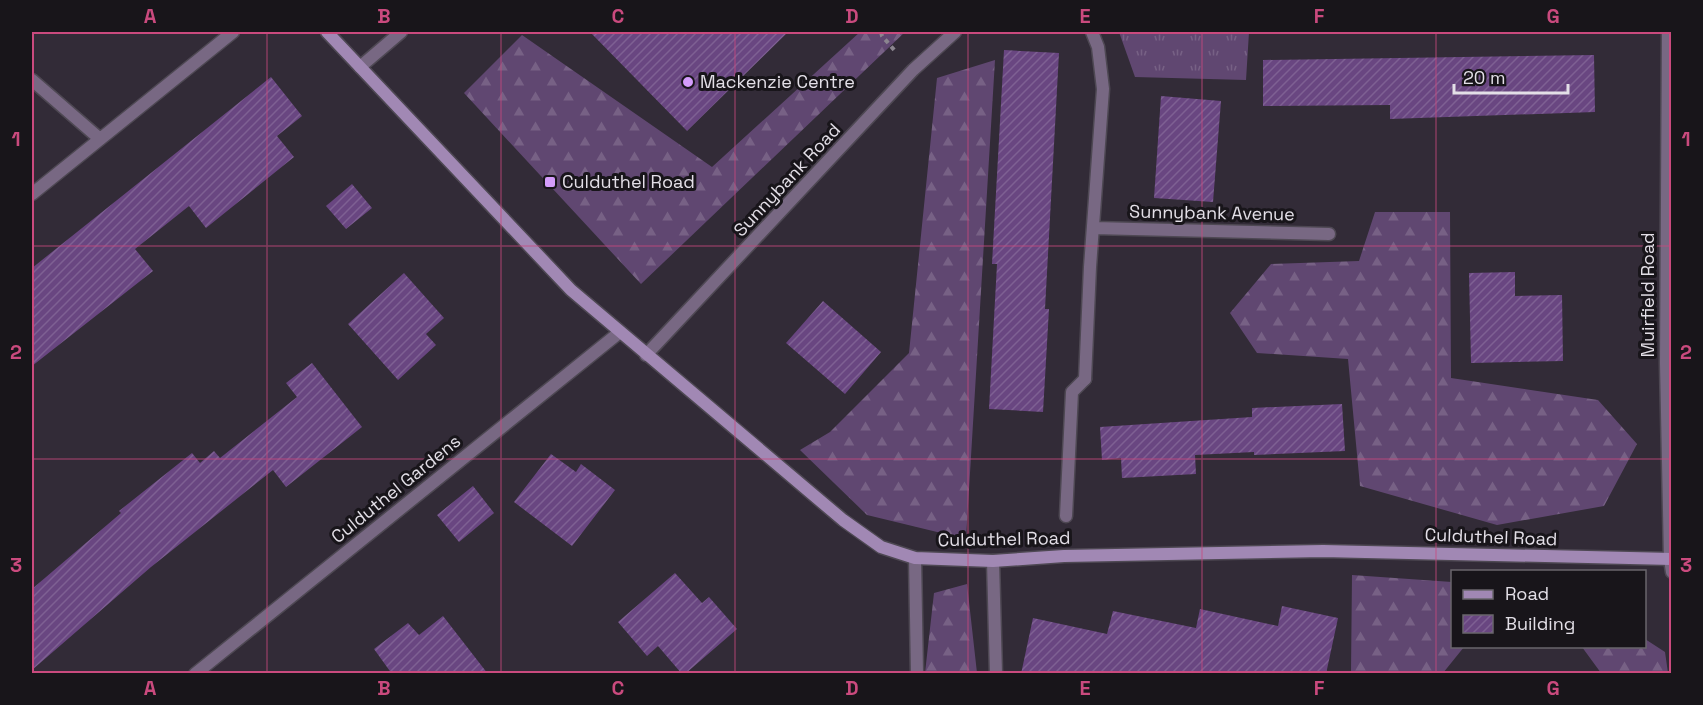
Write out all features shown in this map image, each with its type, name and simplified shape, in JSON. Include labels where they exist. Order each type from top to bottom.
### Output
[{"type":"main road","name":"Culduthel Road","points":[[327,32],[571,290],[843,520],[881,547],[915,558],[993,561],[1065,556],[1323,550],[1671,564]]},
{"type":"street","points":[[32,194],[233,32]]},
{"type":"street","points":[[360,67],[401,32]]},
{"type":"street","name":"Sunnybank Road","points":[[646,355],[913,70],[956,32]]},
{"type":"street","points":[[1066,516],[1072,393],[1085,379],[1090,267],[1103,89],[1098,47],[1092,32]]},
{"type":"street","name":"Muirfield Road","points":[[1668,32],[1666,363],[1671,564]]},
{"type":"street","points":[[32,80],[100,139]]},
{"type":"street","name":"Sunnybank Avenue","points":[[1094,228],[1329,234]]},
{"type":"street","name":"Culduthel Gardens","points":[[195,674],[620,332]]},
{"type":"street","points":[[915,558],[916,674]]},
{"type":"street","points":[[993,561],[996,674]]},
{"type":"green space","points":[[860,32],[905,32],[641,284],[464,93],[522,35],[712,167]]},
{"type":"green space","points":[[1119,32],[1249,32],[1246,80],[1135,77]]},
{"type":"green space","points":[[995,60],[966,539],[867,515],[800,450],[830,432],[909,353],[937,78]]},
{"type":"green space","points":[[1375,212],[1450,212],[1451,378],[1598,400],[1637,444],[1604,506],[1497,525],[1360,486],[1348,359],[1257,353],[1230,313],[1271,264],[1359,261]]},
{"type":"green space","points":[[1352,575],[1451,582],[1451,648],[1463,648],[1443,673],[1351,673]]},
{"type":"green space","points":[[967,584],[977,673],[925,673],[934,593]]},
{"type":"green space","points":[[1646,640],[1665,652],[1668,673],[1601,673],[1583,648],[1646,648]]},
{"type":"building","name":"Mackenzie Centre","points":[[590,32],[788,32],[687,131]]},
{"type":"building","points":[[1004,50],[1059,53],[1045,309],[1049,309],[1043,412],[989,409],[997,264],[992,264]]},
{"type":"building","points":[[1594,55],[1595,112],[1390,119],[1390,105],[1263,106],[1263,60]]},
{"type":"building","points":[[271,77],[302,116],[277,136],[294,157],[206,228],[189,206],[135,249],[153,271],[32,366],[32,268]]},
{"type":"building","points":[[1161,96],[1221,101],[1213,202],[1154,198]]},
{"type":"building","points":[[352,184],[372,208],[346,229],[326,206]]},
{"type":"building","points":[[1515,272],[1515,296],[1562,295],[1563,361],[1471,363],[1469,273]]},
{"type":"building","points":[[404,273],[444,318],[426,334],[436,345],[398,380],[348,324]]},
{"type":"building","points":[[823,301],[881,352],[845,394],[786,343]]},
{"type":"building","points":[[312,363],[362,427],[286,487],[273,470],[151,567],[32,670],[32,589],[121,513],[119,511],[192,453],[200,463],[214,451],[220,458],[297,397],[286,383]]},
{"type":"building","points":[[1342,404],[1345,451],[1195,455],[1196,474],[1122,478],[1121,458],[1102,460],[1100,427],[1252,417],[1252,408]]},
{"type":"building","points":[[551,454],[576,472],[581,464],[615,490],[572,546],[514,502]]},
{"type":"building","points":[[473,486],[494,513],[459,542],[437,515]]},
{"type":"building","points":[[675,573],[702,603],[709,597],[737,629],[685,674],[682,674],[658,646],[647,656],[618,622]]},
{"type":"building","points":[[1282,606],[1338,618],[1326,674],[1021,674],[1033,618],[1107,634],[1113,611],[1196,628],[1200,609],[1278,626]]},
{"type":"building","points":[[443,616],[488,674],[392,674],[374,649],[408,623],[419,635]]},
{"type":"place","name":"Mackenzie Centre","points":[[688,82]]},
{"type":"place","name":"Culduthel Road","points":[[550,182]]}]
